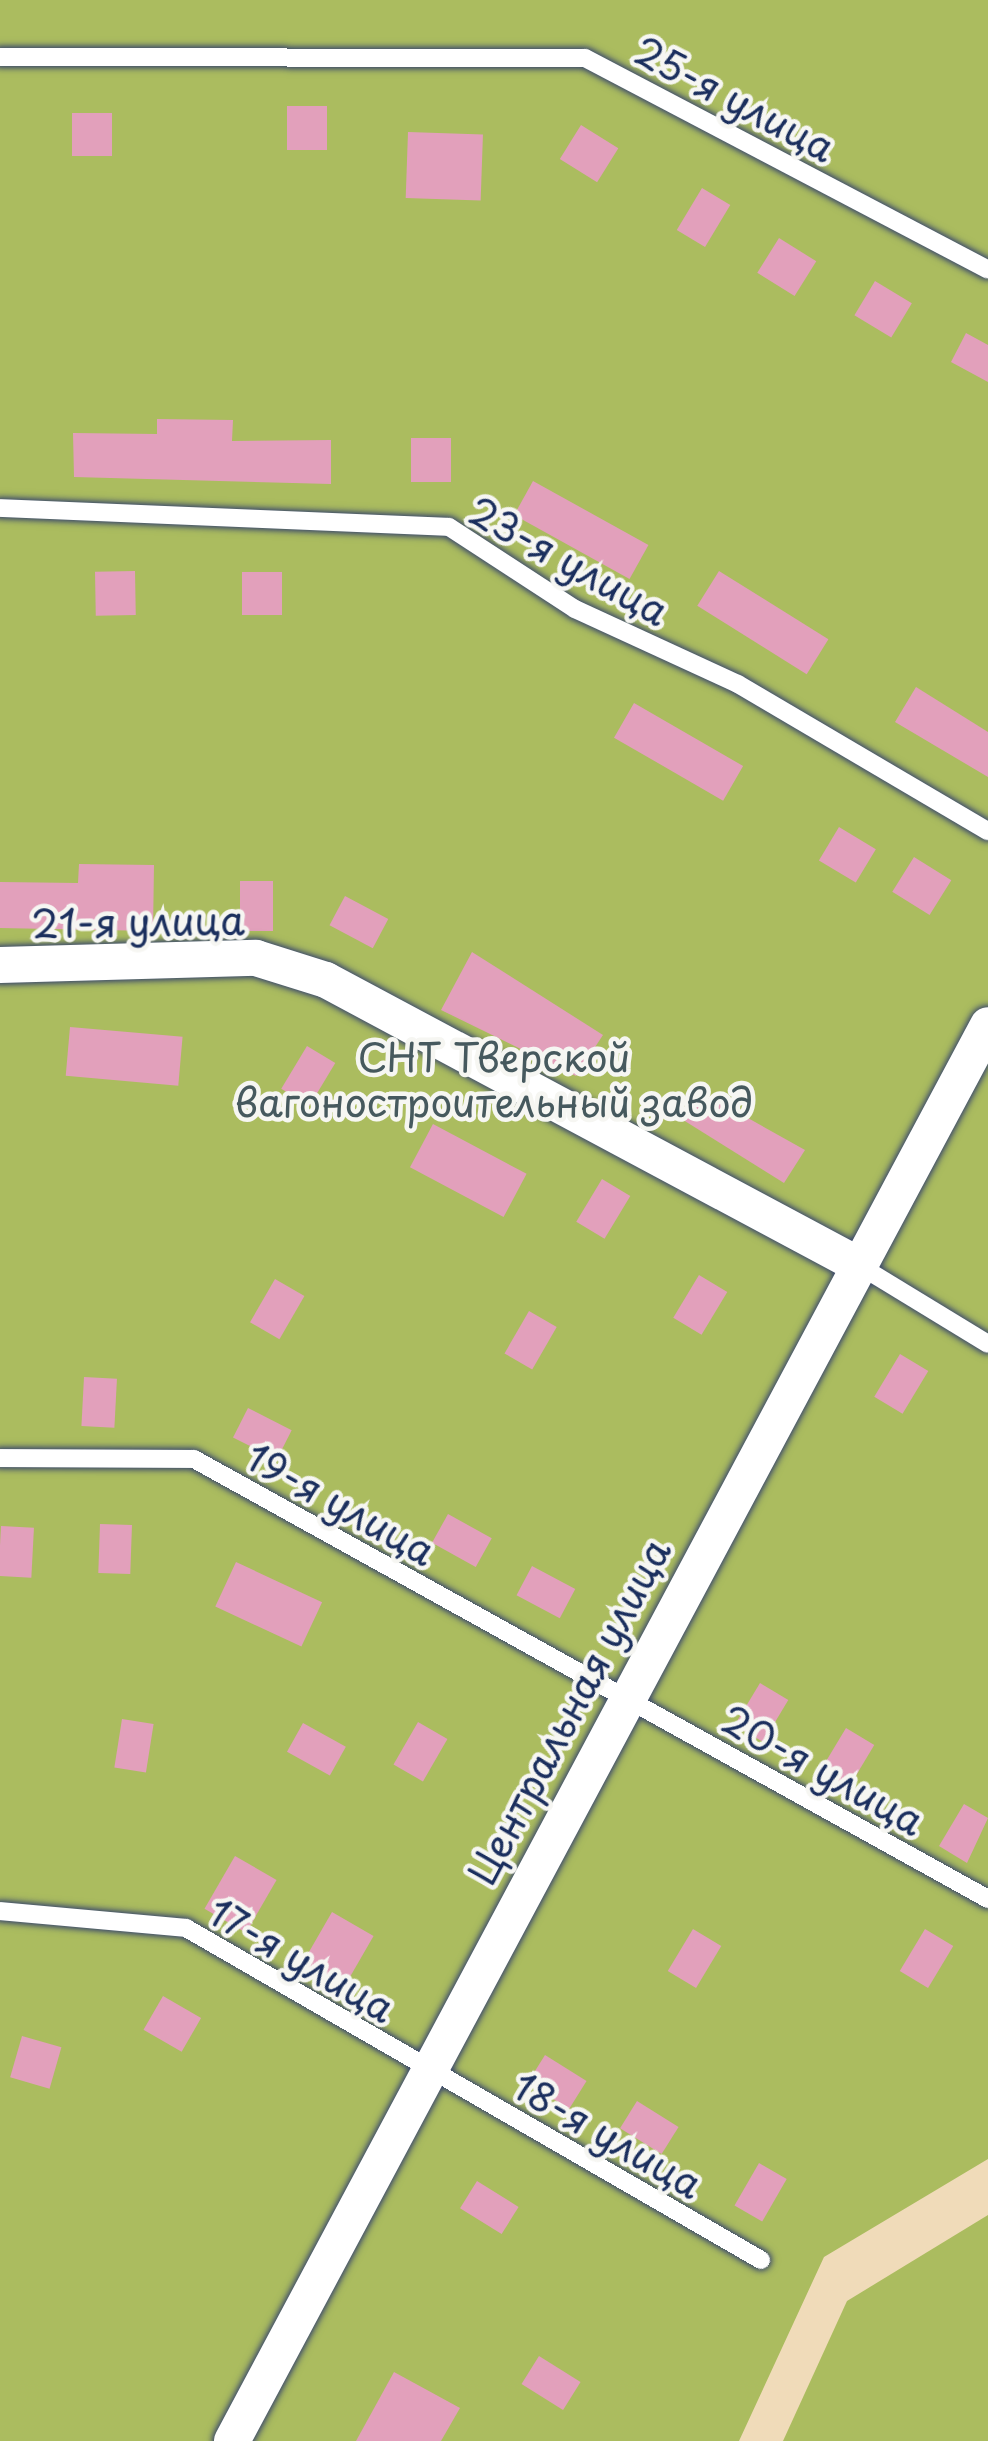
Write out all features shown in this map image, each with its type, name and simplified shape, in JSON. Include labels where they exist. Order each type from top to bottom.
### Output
[{"type":"street","name":"21-я улица","points":[[0,965],[256,958],[326,980],[853,1262]]},
{"type":"street","name":"Центральная улица","points":[[232,2441],[423,2066],[626,1698],[853,1262],[988,1025]]},
{"type":"lane","name":"25-я улица","points":[[0,57],[585,58],[988,270]]},
{"type":"lane","name":"23-я улица","points":[[0,508],[449,527],[575,609],[738,684],[988,831]]},
{"type":"lane","points":[[853,1262],[988,1344]]},
{"type":"lane","name":"19-я улица","points":[[0,1458],[194,1459],[626,1698]]},
{"type":"lane","name":"20-я улица","points":[[626,1698],[988,1899]]},
{"type":"lane","name":"17-я улица","points":[[0,1910],[186,1928],[423,2066]]},
{"type":"lane","name":"18-я улица","points":[[423,2066],[761,2260]]},
{"type":"green space","name":"СНТ Тверской вагоностроительный завод","points":[[0,0],[988,0],[988,2159],[824,2257],[739,2441],[0,2441]]},
{"type":"green space","points":[[988,2215],[988,2441],[783,2441],[847,2301]]},
{"type":"building","points":[[287,106],[327,106],[327,150],[287,150]]},
{"type":"building","points":[[72,113],[112,113],[112,156],[72,156]]},
{"type":"building","points":[[581,125],[618,148],[597,182],[560,159]]},
{"type":"building","points":[[408,132],[483,135],[481,201],[406,198]]},
{"type":"building","points":[[702,188],[730,205],[705,247],[677,230]]},
{"type":"building","points":[[779,238],[816,261],[795,296],[757,273]]},
{"type":"building","points":[[875,281],[912,303],[891,337],[854,315]]},
{"type":"building","points":[[966,333],[988,345],[988,382],[951,362]]},
{"type":"building","points":[[157,419],[233,420],[232,441],[331,440],[331,484],[74,477],[73,433],[157,434]]},
{"type":"building","points":[[411,438],[451,438],[451,482],[411,482]]},
{"type":"building","points":[[533,481],[648,545],[630,579],[514,515]]},
{"type":"building","points":[[135,571],[136,615],[96,616],[95,572]]},
{"type":"building","points":[[719,571],[828,639],[807,674],[697,606]]},
{"type":"building","points":[[242,572],[282,572],[282,615],[242,615]]},
{"type":"building","points":[[916,687],[988,732],[988,777],[895,722]]},
{"type":"building","points":[[634,703],[743,766],[723,801],[614,738]]},
{"type":"building","points":[[839,827],[876,849],[856,883],[819,860]]},
{"type":"building","points":[[914,857],[951,880],[930,915],[892,892]]},
{"type":"building","points":[[79,864],[154,865],[153,931],[0,928],[0,882],[78,883]]},
{"type":"building","points":[[240,881],[273,881],[273,931],[240,931]]},
{"type":"building","points":[[345,896],[388,919],[373,948],[330,925]]},
{"type":"building","points":[[472,952],[603,1035],[576,1076],[441,1010]]},
{"type":"building","points":[[70,1027],[183,1037],[178,1086],[66,1076]]},
{"type":"building","points":[[307,1046],[335,1063],[310,1106],[281,1089]]},
{"type":"building","points":[[696,1089],[805,1150],[784,1183],[680,1118]]},
{"type":"building","points":[[433,1124],[527,1174],[504,1217],[410,1167]]},
{"type":"building","points":[[602,1179],[630,1196],[605,1239],[576,1222]]},
{"type":"building","points":[[699,1275],[727,1292],[702,1335],[673,1318]]},
{"type":"building","points":[[275,1279],[304,1296],[279,1339],[250,1322]]},
{"type":"building","points":[[529,1311],[557,1327],[532,1369],[505,1353]]},
{"type":"building","points":[[900,1354],[928,1371],[903,1414],[874,1397]]},
{"type":"building","points":[[84,1377],[117,1379],[114,1428],[81,1426]]},
{"type":"building","points":[[248,1408],[292,1430],[277,1460],[233,1437]]},
{"type":"building","points":[[448,1514],[492,1538],[476,1567],[432,1543]]},
{"type":"building","points":[[100,1524],[132,1525],[130,1574],[98,1573]]},
{"type":"building","points":[[1,1526],[34,1528],[31,1578],[0,1576]]},
{"type":"building","points":[[236,1562],[322,1602],[301,1647],[215,1606]]},
{"type":"building","points":[[532,1566],[575,1589],[560,1618],[517,1595]]},
{"type":"building","points":[[760,1683],[788,1700],[763,1742],[735,1725]]},
{"type":"building","points":[[122,1719],[154,1724],[146,1772],[114,1767]]},
{"type":"building","points":[[418,1722],[447,1739],[423,1781],[394,1764]]},
{"type":"building","points":[[303,1723],[346,1747],[330,1776],[287,1752]]},
{"type":"building","points":[[846,1728],[874,1745],[849,1787],[821,1770]]},
{"type":"building","points":[[964,1804],[988,1818],[967,1863],[939,1846]]},
{"type":"building","points":[[235,1856],[277,1880],[246,1933],[204,1909]]},
{"type":"building","points":[[332,1912],[374,1936],[344,1988],[302,1964]]},
{"type":"building","points":[[693,1929],[721,1946],[696,1988],[668,1971]]},
{"type":"building","points":[[925,1929],[953,1946],[928,1988],[900,1971]]},
{"type":"building","points":[[163,1996],[201,2018],[182,2052],[144,2030]]},
{"type":"building","points":[[22,2036],[61,2047],[50,2089],[10,2077]]},
{"type":"building","points":[[545,2055],[587,2081],[569,2109],[528,2083]]},
{"type":"building","points":[[637,2101],[679,2127],[662,2154],[620,2128]]},
{"type":"building","points":[[759,2163],[787,2179],[762,2221],[734,2205]]},
{"type":"building","points":[[477,2181],[519,2207],[502,2234],[460,2208]]},
{"type":"building","points":[[539,2356],[581,2382],[563,2410],[522,2384]]},
{"type":"building","points":[[394,2372],[460,2408],[441,2441],[356,2441]]}]
